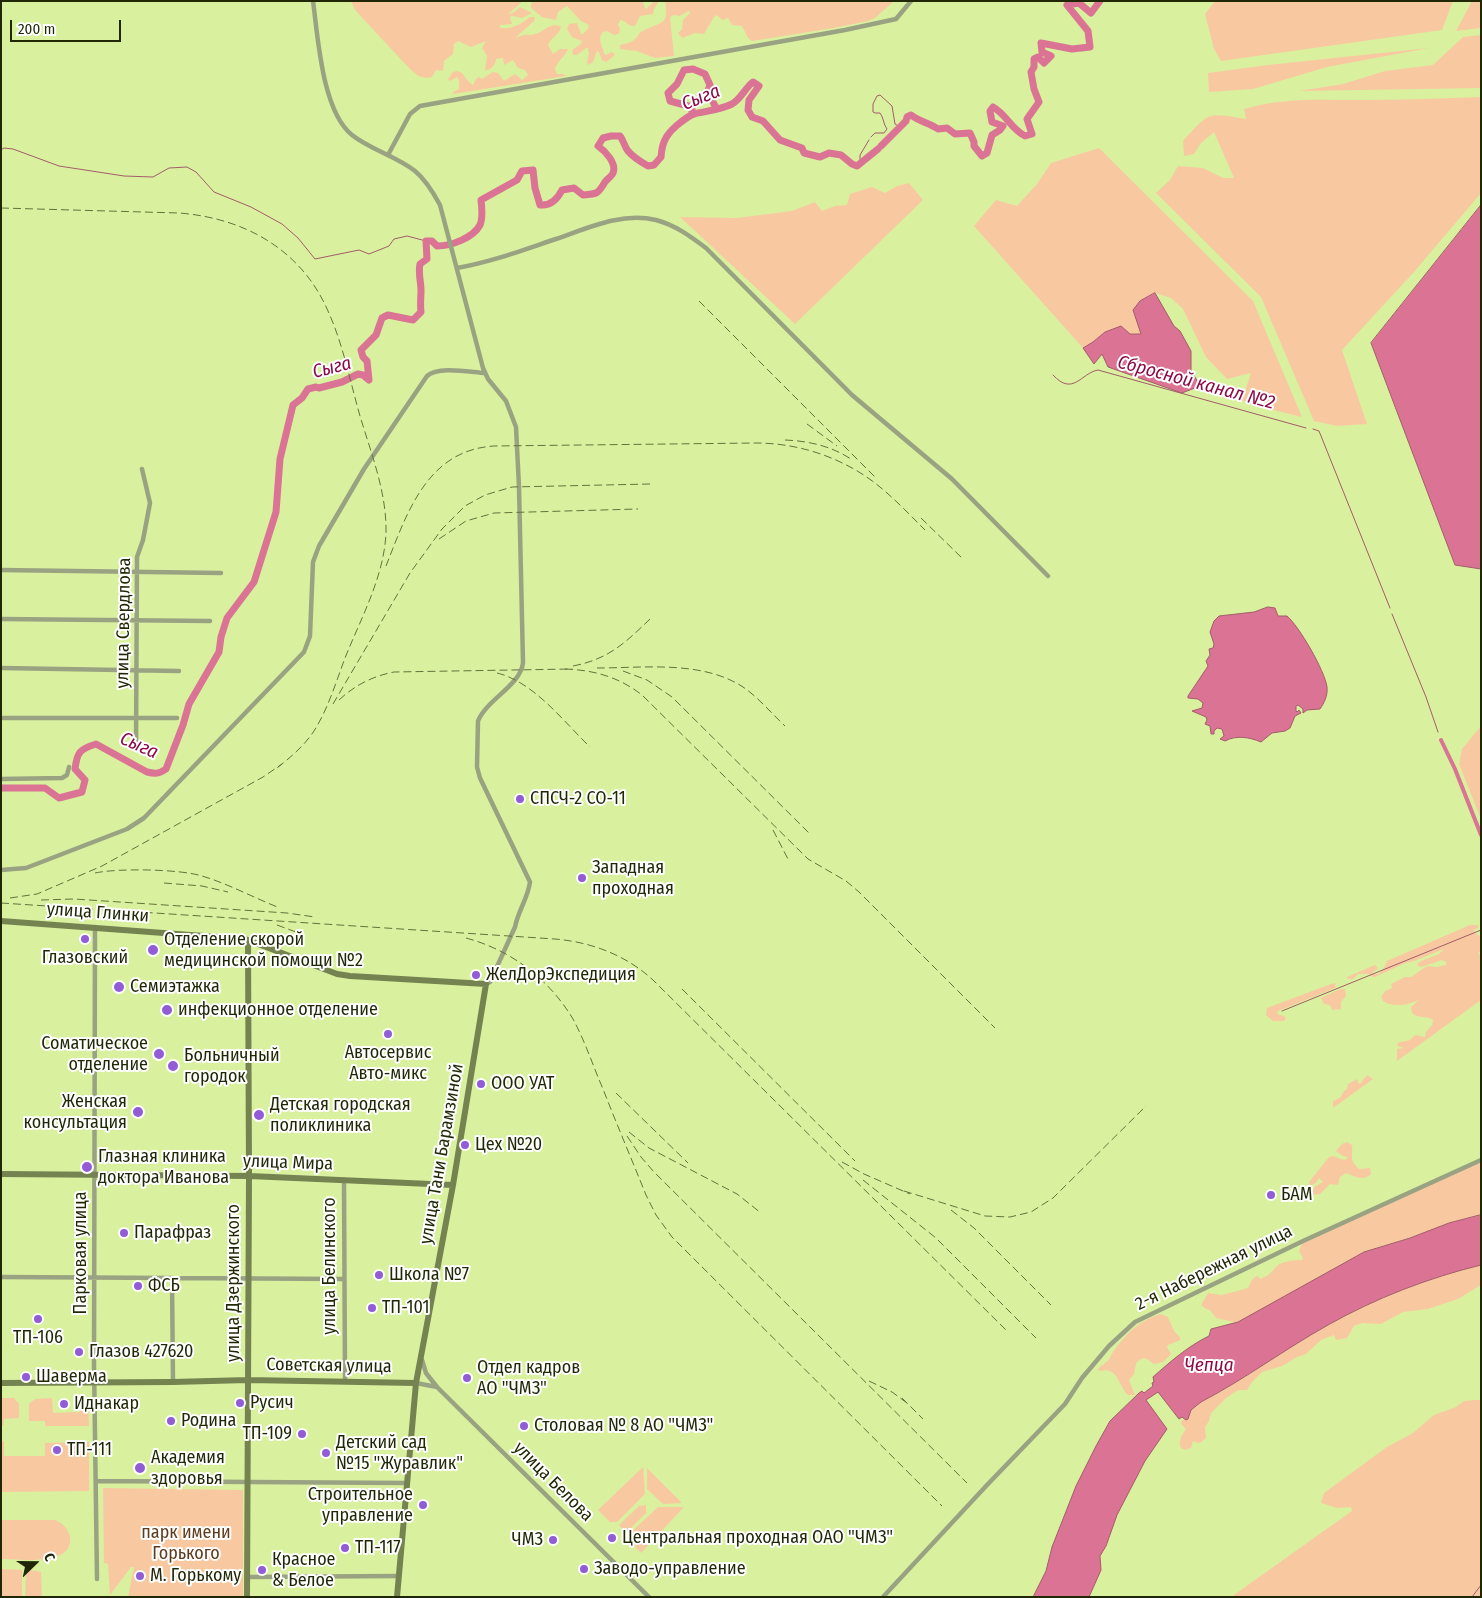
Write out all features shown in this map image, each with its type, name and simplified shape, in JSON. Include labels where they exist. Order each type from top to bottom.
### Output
[{"type":"street","points":[[313,1],[325,78],[341,123],[351,134],[414,171],[430,188],[440,205],[485,373],[506,401],[516,427],[523,663],[520,674],[485,708],[480,716],[478,721],[477,767],[480,778],[527,873],[530,888],[490,982],[486,984]]},
{"type":"street","points":[[388,156],[410,114],[420,106],[882,22],[896,19],[911,1]]},
{"type":"street","points":[[457,268],[502,257],[606,221],[628,218],[656,220],[683,231],[706,248],[852,395],[952,479],[1048,576]]},
{"type":"street","points":[[1,870],[26,868],[126,829],[144,818],[304,652],[310,636],[313,562],[319,546],[364,469],[427,376],[439,370],[485,373]]},
{"type":"street","name":"улица Свердлова","points":[[136,750],[137,573],[138,557],[150,503],[142,469]]},
{"type":"street","points":[[1,570],[221,573]]},
{"type":"street","points":[[1,620],[210,621]]},
{"type":"street","points":[[1,668],[179,671]]},
{"type":"street","points":[[1,718],[177,718]]},
{"type":"street","points":[[1,780],[62,778],[67,775],[69,767]]},
{"type":"street","name":"улица Глинки","points":[[1,921],[248,940],[337,974],[486,984]]},
{"type":"street","name":"Парковая улица","points":[[96,927],[95,1382],[97,1579]]},
{"type":"street","name":"улица Дзержинского","points":[[247,1597],[249,1279],[248,940]]},
{"type":"street","name":"улица Тани Барамзиной","points":[[397,1597],[420,1353],[453,1185],[486,984]]},
{"type":"street","name":"2-я Набережная улица","points":[[883,1597],[986,1485],[1065,1404],[1082,1378],[1109,1346],[1135,1322],[1303,1241],[1481,1160]]},
{"type":"street","name":"улица Мира","points":[[1,1174],[249,1176],[453,1185]]},
{"type":"street","name":"улица Белинского","points":[[344,1180],[345,1381]]},
{"type":"street","points":[[1,1277],[344,1279]]},
{"type":"street","points":[[172,1278],[173,1382]]},
{"type":"street","name":"улица Белова","points":[[420,1353],[426,1373],[437,1387],[649,1597]]},
{"type":"street","name":"Советская улица","points":[[1,1383],[248,1380],[416,1382]]},
{"type":"street","points":[[416,1382],[437,1387]]},
{"type":"street","points":[[96,1481],[407,1483]]},
{"type":"street","points":[[247,1577],[398,1576]]},
{"type":"green space","points":[[351,1],[520,1],[521,3],[508,14],[513,13],[520,7],[532,13],[522,18],[512,16],[510,17],[512,24],[500,25],[499,27],[511,27],[530,17],[534,17],[534,21],[516,38],[539,33],[554,25],[561,27],[548,45],[553,54],[560,49],[568,49],[555,69],[557,74],[566,76],[453,94],[453,92],[459,89],[459,81],[457,77],[450,81],[448,79],[453,72],[462,73],[473,85],[479,77],[482,79],[493,72],[498,73],[504,81],[515,74],[522,80],[528,75],[525,70],[518,68],[513,60],[504,65],[503,58],[496,59],[493,67],[485,70],[487,56],[482,48],[486,41],[471,47],[458,41],[454,44],[453,54],[444,61],[443,71],[436,70],[432,77],[422,77],[408,67],[355,10]]},
{"type":"green space","points":[[533,1],[643,1],[646,9],[654,1],[659,1],[653,14],[640,16],[635,26],[620,20],[618,25],[620,29],[619,34],[614,35],[607,31],[603,32],[600,40],[604,53],[606,55],[612,52],[615,55],[606,62],[602,60],[597,51],[593,62],[588,65],[588,48],[577,55],[573,55],[572,50],[581,44],[582,41],[572,37],[567,29],[569,24],[577,23],[581,34],[583,34],[589,25],[581,21],[567,6],[558,12],[556,20],[542,17],[531,8]]},
{"type":"green space","points":[[665,1],[893,2],[875,18],[868,21],[752,41],[748,38],[742,26],[732,25],[728,18],[722,20],[717,15],[704,34],[695,33],[682,38],[678,33],[682,29],[683,20],[690,13],[689,11],[679,16],[674,15],[670,17],[674,56],[655,58],[637,51],[620,49],[620,45],[631,42],[640,32],[665,19]]},
{"type":"green space","points":[[1215,1],[1453,1],[1442,30],[1221,61],[1214,49],[1205,14]]},
{"type":"green space","points":[[1472,1],[1481,1],[1481,28],[1456,31]]},
{"type":"green space","points":[[1481,35],[1481,88],[1299,91],[1343,84],[1385,71],[1433,65],[1463,37]]},
{"type":"green space","points":[[1429,48],[1327,67],[1253,89],[1209,92],[1208,73]]},
{"type":"green space","points":[[1481,97],[1481,193],[1414,272],[1342,350],[1367,424],[1337,426],[1314,421],[1261,297],[1156,193],[1170,180],[1178,166],[1203,168],[1223,178],[1234,178],[1214,132],[1201,143],[1194,154],[1184,156],[1183,141],[1205,119],[1216,115],[1246,119],[1244,109],[1289,101]]},
{"type":"green space","points":[[1099,148],[1253,301],[1302,417],[1249,404],[1242,400],[1251,373],[1227,379],[1206,357],[1183,309],[1171,298],[1155,293],[1140,301],[1141,334],[1105,332],[1083,348],[974,226],[996,200],[1017,206],[1037,184],[1051,163]]},
{"type":"green space","points":[[909,183],[923,200],[795,324],[680,217],[737,218],[792,211],[815,202],[822,211],[835,206],[847,205],[850,194],[872,187],[885,193],[897,186]]},
{"type":"green space","points":[[1481,726],[1481,819],[1459,764],[1462,749]]},
{"type":"green space","points":[[1470,925],[1478,925],[1474,932],[1481,937],[1481,949],[1478,954],[1481,955],[1481,1000],[1397,1061],[1397,1049],[1404,1048],[1398,1046],[1397,1043],[1410,1040],[1415,1035],[1425,1037],[1433,1020],[1413,1014],[1411,1007],[1419,1000],[1396,1005],[1383,1001],[1381,997],[1385,991],[1392,988],[1391,984],[1405,977],[1411,977],[1427,966],[1437,967],[1446,965],[1446,962],[1442,960],[1421,967],[1417,965],[1419,962],[1439,954],[1444,949],[1405,963],[1375,977],[1369,976],[1370,974],[1358,974],[1353,979],[1348,979],[1347,977],[1375,965],[1378,968],[1371,974],[1379,974],[1387,961]]},
{"type":"green space","points":[[1336,983],[1335,988],[1278,1011],[1277,1014],[1284,1016],[1286,1019],[1284,1021],[1273,1021],[1266,1015],[1267,1008]]},
{"type":"green space","points":[[1340,989],[1345,989],[1346,996],[1341,1002],[1341,1009],[1332,1010],[1330,1005],[1324,1004],[1321,998]]},
{"type":"green space","points":[[1367,1075],[1373,1079],[1333,1108],[1333,1101],[1340,1098],[1347,1089],[1348,1084],[1357,1079],[1360,1084]]},
{"type":"green space","points":[[1347,1142],[1352,1145],[1352,1158],[1356,1166],[1359,1169],[1370,1168],[1371,1174],[1362,1178],[1346,1173],[1340,1177],[1338,1185],[1330,1184],[1320,1194],[1312,1195],[1314,1187],[1323,1182],[1319,1178],[1316,1183],[1310,1186],[1309,1182],[1329,1157],[1334,1156],[1342,1160],[1347,1159],[1347,1157],[1336,1151],[1342,1144]]},
{"type":"green space","points":[[1481,1160],[1481,1215],[1364,1252],[1238,1323],[1216,1318],[1210,1310],[1201,1305],[1208,1293],[1222,1295],[1248,1288],[1254,1278],[1258,1276],[1260,1279],[1266,1277],[1279,1264],[1302,1260],[1303,1258],[1299,1251],[1303,1241]]},
{"type":"green space","points":[[1481,1265],[1481,1285],[1458,1299],[1428,1309],[1403,1312],[1381,1324],[1362,1323],[1354,1326],[1347,1338],[1336,1340],[1334,1335],[1321,1340],[1306,1354],[1282,1366],[1262,1372],[1247,1390],[1238,1390],[1226,1398],[1211,1413],[1205,1427],[1206,1438],[1204,1440],[1198,1443],[1193,1441],[1191,1448],[1185,1450],[1181,1448],[1180,1440],[1186,1429],[1181,1422],[1184,1419],[1186,1420],[1191,1410],[1312,1334],[1346,1315],[1403,1290],[1441,1276]]},
{"type":"green space","points":[[1161,1314],[1168,1317],[1180,1340],[1168,1345],[1167,1347],[1171,1354],[1163,1362],[1154,1364],[1144,1358],[1138,1361],[1134,1374],[1129,1380],[1135,1395],[1128,1395],[1111,1371],[1099,1371],[1098,1369],[1108,1360],[1130,1331],[1144,1321]]},
{"type":"green space","points":[[1,1398],[14,1398],[19,1404],[19,1418],[4,1419],[3,1426],[1,1426]]},
{"type":"green space","points":[[52,1398],[53,1413],[80,1412],[80,1399],[88,1399],[89,1426],[45,1426],[45,1421],[29,1421],[29,1404],[35,1399]]},
{"type":"green space","points":[[1481,1400],[1481,1597],[1231,1597],[1352,1511],[1351,1507],[1337,1508],[1321,1503],[1324,1493],[1387,1447],[1413,1433],[1434,1415],[1456,1407],[1464,1401]]},
{"type":"green space","points":[[4,1441],[4,1456],[45,1456],[45,1443],[89,1442],[89,1491],[1,1492],[1,1442]]},
{"type":"green space","points":[[643,1467],[645,1494],[617,1522],[610,1522],[598,1510]]},
{"type":"green space","points":[[647,1468],[682,1503],[663,1504],[647,1489]]},
{"type":"green space","name":"парк имени Горького","points":[[103,1488],[243,1490],[243,1597],[128,1597],[134,1567],[131,1567],[110,1595],[108,1564],[104,1563]]},
{"type":"green space","points":[[646,1505],[646,1513],[626,1533],[619,1525],[639,1506]]},
{"type":"green space","points":[[658,1507],[684,1507],[641,1553],[629,1540],[629,1534]]},
{"type":"green space","points":[[1,1520],[55,1520],[68,1531],[70,1537],[69,1547],[55,1557],[44,1559],[1,1559]]},
{"type":"green space","points":[[1,1569],[22,1570],[22,1597],[1,1597]]},
{"type":"green space","points":[[29,1570],[41,1572],[42,1597],[25,1597],[26,1575]]},
{"type":"water","points":[[1481,205],[1481,569],[1455,565],[1371,343]]},
{"type":"water","points":[[1155,293],[1191,351],[1191,370],[1200,386],[1182,393],[1108,367],[1102,354],[1094,364],[1083,348],[1105,332],[1121,326],[1130,334],[1141,334],[1133,310],[1140,301]]},
{"type":"water","points":[[1268,607],[1275,608],[1278,616],[1287,616],[1304,639],[1322,671],[1327,687],[1326,696],[1320,709],[1307,710],[1303,713],[1303,709],[1298,705],[1296,706],[1296,711],[1299,710],[1301,713],[1295,716],[1290,728],[1285,731],[1272,733],[1261,742],[1243,737],[1225,741],[1220,739],[1224,736],[1222,729],[1217,728],[1214,734],[1211,734],[1210,726],[1205,724],[1206,717],[1192,711],[1202,708],[1203,703],[1198,699],[1188,698],[1188,696],[1208,666],[1206,661],[1210,655],[1209,649],[1213,648],[1214,644],[1210,632],[1214,621],[1219,616],[1254,612]]},
{"type":"water","name":"Чепца","points":[[1481,1215],[1481,1265],[1441,1276],[1403,1290],[1346,1315],[1201,1402],[1191,1410],[1186,1420],[1182,1417],[1179,1419],[1158,1392],[1146,1400],[1167,1429],[1145,1461],[1117,1515],[1106,1546],[1100,1556],[1101,1570],[1089,1597],[1033,1597],[1046,1571],[1052,1547],[1076,1486],[1096,1446],[1110,1421],[1139,1393],[1142,1391],[1144,1393],[1153,1386],[1153,1377],[1187,1349],[1209,1336],[1211,1329],[1238,1322],[1364,1252],[1410,1238],[1449,1223]]},
{"type":"waterway","name":"Сыга","points":[[881,146],[911,115],[938,129],[947,128],[955,134],[970,133],[974,146],[982,156],[987,153],[992,135],[1003,126],[992,122],[990,111],[993,107],[1020,133],[1025,136],[1032,134],[1027,119],[1039,102],[1031,72],[1034,67],[1034,59],[1038,57],[1044,63],[1051,56],[1042,52],[1041,43],[1072,49],[1090,47],[1088,31],[1067,5],[1079,3],[1091,13],[1100,1]]},
{"type":"waterway","points":[[692,114],[692,107],[670,101],[668,93],[677,84],[684,70],[693,69],[705,74],[710,85],[706,96],[712,100],[716,108]]},
{"type":"waterway","name":"Сыга","points":[[1,788],[45,788],[59,798],[82,792],[85,780],[75,769],[78,755],[86,748],[96,744],[147,772],[157,773],[166,769],[189,704],[219,652],[227,618],[254,582],[276,512],[280,459],[293,405],[302,398],[308,389],[342,382],[358,374],[363,375],[369,380],[367,361],[363,357],[361,350],[376,335],[382,318],[388,315],[413,320],[421,312],[419,268],[420,264],[427,259],[426,241],[432,241],[437,246],[443,246],[455,243],[472,234],[477,230],[481,222],[481,200],[517,180],[522,171],[533,170],[535,188],[540,205],[553,202],[562,190],[574,188],[583,195],[597,193],[614,169],[610,158],[598,146],[603,138],[620,136],[632,155],[648,166],[654,165],[661,157],[666,137],[676,126],[692,115],[732,104],[753,82],[759,86],[749,100],[748,110],[752,117],[763,121],[780,140],[802,148],[804,153],[820,157],[829,153],[841,155],[857,166],[878,149]]},
{"type":"waterway","points":[[871,137],[875,133],[884,133],[887,129],[880,113],[873,112],[873,104],[877,96],[880,95],[892,106],[895,124],[900,127]]},
{"type":"waterway","points":[[860,161],[860,155],[869,140]]},
{"type":"waterway","points":[[1,150],[4,148],[13,149],[59,166],[124,176],[153,177],[169,168],[187,167],[196,172],[214,192],[251,207],[282,224],[298,238],[315,259],[359,250],[369,254],[389,246],[394,239],[407,236],[426,241]]},
{"type":"waterway","name":"Сбросной канал №2","points":[[1053,375],[1066,384],[1072,384],[1098,370],[1306,428]]},
{"type":"waterway","name":"Сбросной канал №2","points":[[1313,429],[1319,431],[1390,608]]},
{"type":"waterway","name":"Сбросной канал №2","points":[[1392,614],[1426,697],[1438,732]]},
{"type":"waterway","name":"Сбросной канал №2","points":[[1441,740],[1455,769],[1481,835]]},
{"type":"waterway","points":[[1282,1011],[1481,930]]},
{"type":"waterway","points":[[1472,1597],[1481,1585]]},
{"type":"railway","points":[[1,208],[179,213],[203,216],[226,222],[248,230],[286,254],[317,289],[328,311],[342,349],[381,488],[386,518],[386,533],[381,565],[371,597],[323,714],[306,742],[277,768]]},
{"type":"railway","points":[[699,301],[876,478]]},
{"type":"railway","points":[[807,424],[837,446]]},
{"type":"railway","points":[[785,440],[820,445],[851,459]]},
{"type":"railway","points":[[386,566],[402,525],[412,506],[436,472],[452,459],[471,450],[494,446],[756,443],[788,446],[818,453],[862,474],[888,494],[925,530]]},
{"type":"railway","points":[[333,704],[410,573],[442,529],[465,506],[485,495],[512,487],[650,484]]},
{"type":"railway","points":[[439,539],[466,521],[494,513],[638,509]]},
{"type":"railway","points":[[921,518],[962,558]]},
{"type":"railway","points":[[573,666],[597,659],[616,649],[650,619]]},
{"type":"railway","points":[[597,668],[672,667],[691,669],[727,678],[749,691],[785,726]]},
{"type":"railway","points":[[565,669],[586,671],[615,679],[642,695],[808,859],[846,881],[859,892],[995,1028]]},
{"type":"railway","points":[[339,700],[365,682],[394,672],[572,669]]},
{"type":"railway","points":[[623,671],[647,680],[672,697],[810,834]]},
{"type":"railway","points":[[497,673],[511,678],[536,694],[590,747]]},
{"type":"railway","points":[[10,898],[37,894],[102,866],[263,777],[282,764]]},
{"type":"railway","points":[[773,830],[788,859]]},
{"type":"railway","points":[[95,873],[118,870],[149,870],[192,874],[222,883],[280,908]]},
{"type":"railway","points":[[164,883],[202,886],[228,892]]},
{"type":"railway","points":[[41,900],[74,899],[287,913],[315,917]]},
{"type":"railway","points":[[1,903],[555,939],[582,943],[607,951],[631,963],[653,980],[1007,1331]]},
{"type":"railway","points":[[277,925],[296,932]]},
{"type":"railway","points":[[466,938],[498,950],[527,968],[552,991],[573,1019],[646,1195],[656,1215],[672,1237],[942,1506]]},
{"type":"railway","points":[[682,989],[855,1161]]},
{"type":"railway","points":[[616,1093],[688,1163]]},
{"type":"railway","points":[[904,1191],[985,1216],[1010,1217],[1031,1212],[1053,1198],[1146,1106]]},
{"type":"railway","points":[[629,1132],[649,1148],[737,1194],[761,1213]]},
{"type":"railway","points":[[627,1136],[654,1172],[967,1483]]},
{"type":"railway","points":[[842,1162],[910,1194]]},
{"type":"railway","points":[[863,1180],[936,1238],[1036,1338]]},
{"type":"railway","points":[[951,1210],[974,1228],[1051,1305]]},
{"type":"railway","points":[[869,1381],[892,1392],[907,1403]]},
{"type":"railway","points":[[902,1398],[923,1419]]},
{"type":"place","name":"СПСЧ-2 СО-11","points":[[520,799]]},
{"type":"place","name":"Западная проходная","points":[[582,878]]},
{"type":"place","name":"Глазовский","points":[[85,939]]},
{"type":"place","name":"Отделение скорой медицинской помощи №2","points":[[153,950]]},
{"type":"place","name":"ЖелДорЭкспедиция","points":[[476,975]]},
{"type":"place","name":"Семиэтажка","points":[[119,987]]},
{"type":"place","name":"инфекционное отделение","points":[[167,1010]]},
{"type":"place","name":"Автосервис Авто-микс","points":[[388,1034]]},
{"type":"place","name":"Соматическое отделение","points":[[159,1054]]},
{"type":"place","name":"Больничный городок","points":[[173,1066]]},
{"type":"place","name":"ООО УАТ","points":[[481,1084]]},
{"type":"place","name":"Женская консультация","points":[[138,1112]]},
{"type":"place","name":"Детская городская поликлиника","points":[[259,1115]]},
{"type":"place","name":"Цех №20","points":[[465,1145]]},
{"type":"place","name":"Глазная клиника доктора Иванова","points":[[87,1167]]},
{"type":"place","name":"БАМ","points":[[1271,1195]]},
{"type":"place","name":"Парафраз","points":[[124,1233]]},
{"type":"place","name":"Школа №7","points":[[379,1275]]},
{"type":"place","name":"ФСБ","points":[[138,1286]]},
{"type":"place","name":"ТП-101","points":[[372,1308]]},
{"type":"place","name":"ТП-106","points":[[38,1319]]},
{"type":"place","name":"Глазов 427620","points":[[79,1352]]},
{"type":"place","name":"Шаверма","points":[[26,1377]]},
{"type":"place","name":"Отдел кадров АО \"ЧМЗ\"","points":[[467,1378]]},
{"type":"place","name":"Русич","points":[[240,1403]]},
{"type":"place","name":"Иднакар","points":[[64,1404]]},
{"type":"place","name":"Родина","points":[[171,1421]]},
{"type":"place","name":"Столовая № 8 АО \"ЧМЗ\"","points":[[524,1426]]},
{"type":"place","name":"ТП-109","points":[[302,1434]]},
{"type":"place","name":"ТП-111","points":[[57,1450]]},
{"type":"place","name":"Детский сад №15 \"Журавлик\"","points":[[326,1453]]},
{"type":"place","name":"Академия здоровья","points":[[140,1468]]},
{"type":"place","name":"Строительное управление","points":[[423,1505]]},
{"type":"place","name":"Центральная проходная ОАО \"ЧМЗ\"","points":[[612,1538]]},
{"type":"place","name":"ЧМЗ","points":[[553,1540]]},
{"type":"place","name":"ТП-117","points":[[345,1548]]},
{"type":"place","name":"Заводо-управление","points":[[584,1569]]},
{"type":"place","name":"Красное & Белое","points":[[262,1570]]},
{"type":"place","name":"М. Горькому","points":[[140,1576]]}]
